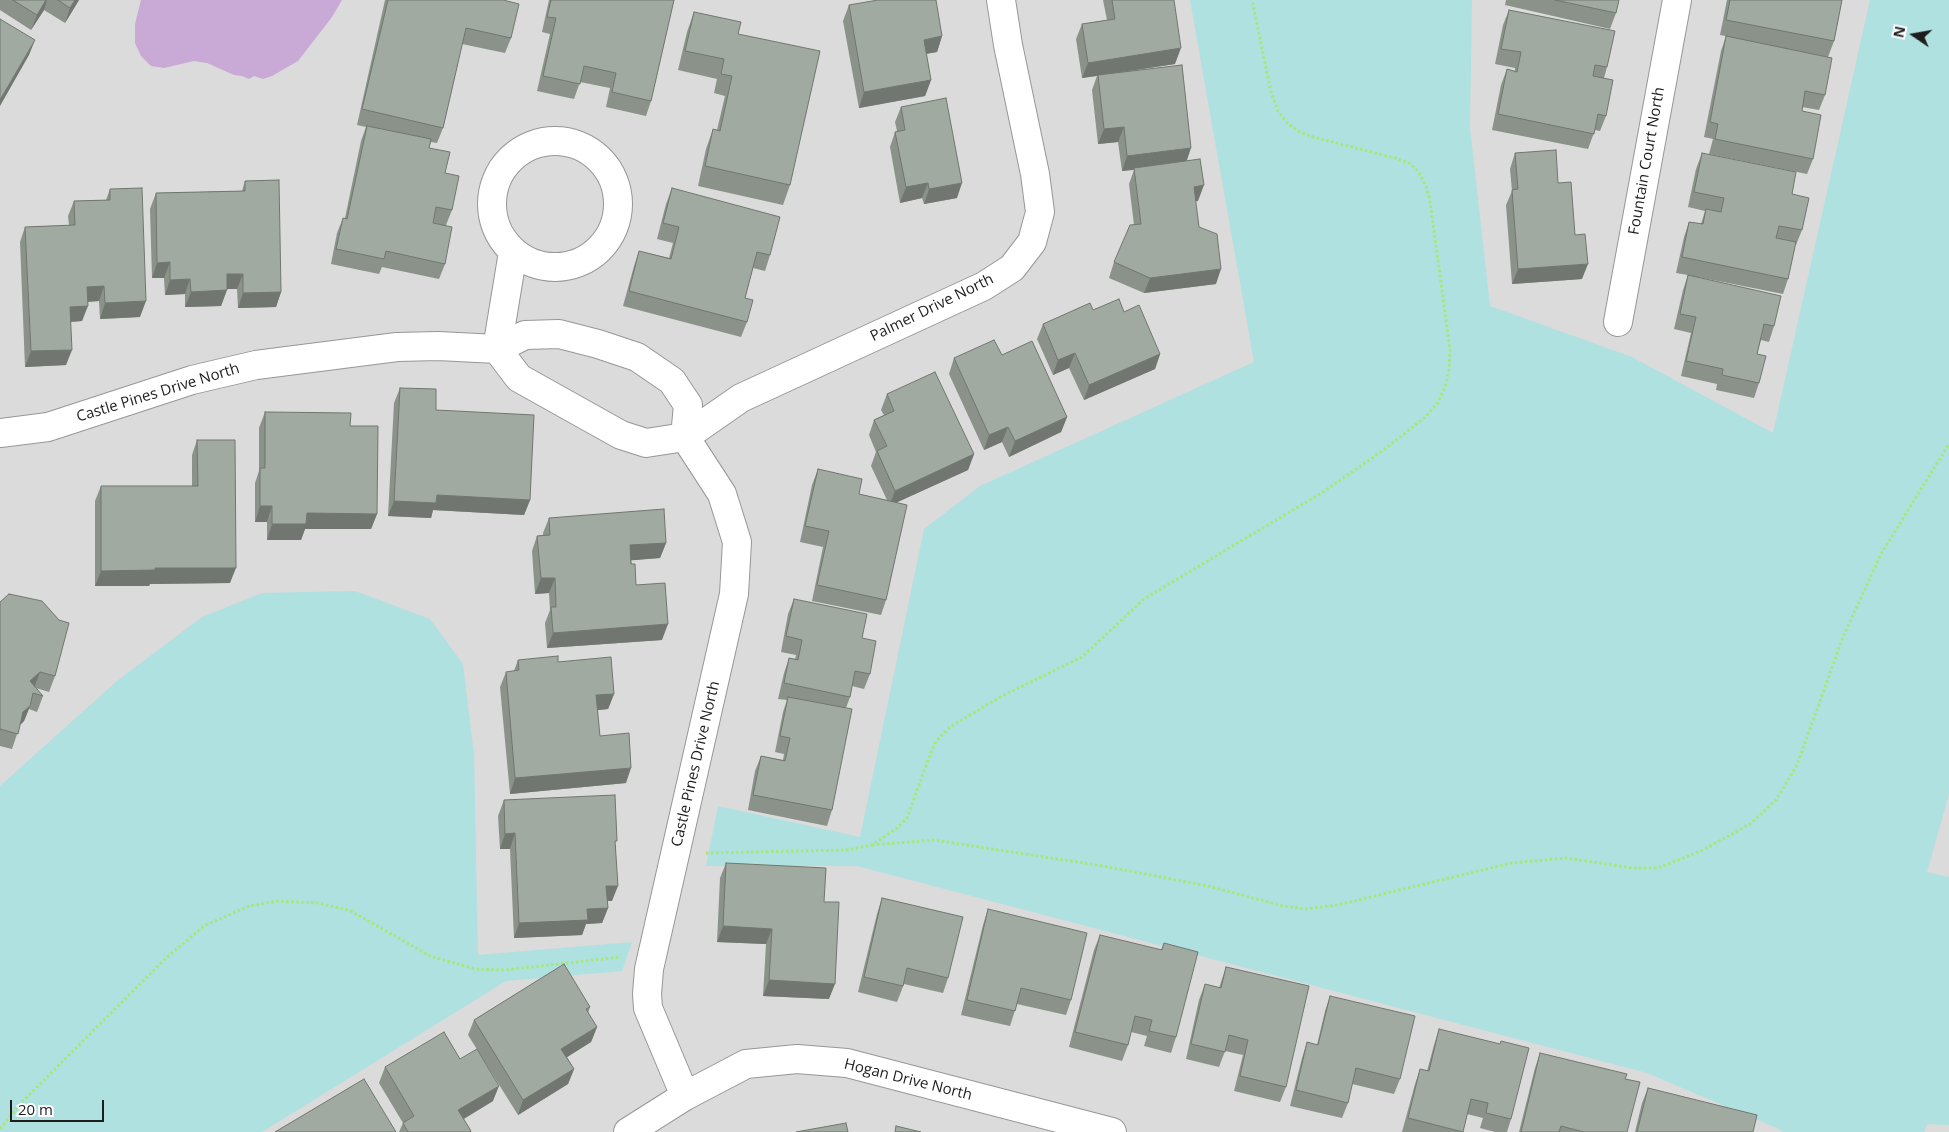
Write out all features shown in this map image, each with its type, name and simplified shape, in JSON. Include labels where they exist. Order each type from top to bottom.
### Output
[{"type":"street","name":"Palmer Drive North","points":[[685,436],[741,398],[984,286],[1012,268],[1032,242],[1040,212],[1035,174],[1008,45],[1001,0]]},
{"type":"street","name":"Fountain Court North","points":[[1618,322],[1677,0]]},
{"type":"street","points":[[513,252],[530,262],[550,267],[570,265],[583,260],[604,244],[614,225],[618,206],[615,185],[606,167],[591,152],[571,143],[551,141],[530,146],[512,157],[499,174],[492,194],[492,215],[499,235],[513,252],[497,349],[519,378],[621,435],[646,443],[685,436]]},
{"type":"street","name":"Castle Pines Drive North","points":[[0,433],[48,427],[192,380],[256,365],[397,347],[438,346],[497,349],[525,336],[559,334],[598,344],[637,358],[672,381],[688,405],[685,436],[722,494],[737,542],[734,594],[648,986],[648,1008],[685,1096]]},
{"type":"street","name":"Hogan Drive North","points":[[628,1132],[685,1096],[746,1064],[797,1059],[847,1063],[1057,1125],[1112,1132]]},
{"type":"path","points":[[872,845],[897,828],[907,818],[936,741],[950,727],[1002,696],[1082,657],[1144,599],[1323,492],[1377,455],[1424,418],[1437,404],[1445,387],[1449,371],[1450,350],[1430,201],[1426,186],[1418,171],[1409,163],[1313,137],[1300,132],[1288,124],[1278,111],[1271,92],[1252,0]]},
{"type":"path","points":[[699,853],[847,850],[872,845],[934,840],[1103,866],[1208,886],[1283,906],[1306,909],[1337,905],[1512,863],[1566,858],[1634,868],[1658,868],[1701,851],[1750,824],[1776,800],[1797,765],[1843,637],[1881,554],[1949,444]]},
{"type":"path","points":[[0,1129],[20,1104],[166,958],[204,926],[249,906],[278,901],[319,903],[351,911],[430,956],[475,969],[504,970],[622,957]]},
{"type":"shaded area","points":[[0,0],[1949,0],[1949,1132],[0,1132]]},
{"type":"shaded area","points":[[141,0],[342,0],[332,17],[298,61],[272,76],[263,79],[254,76],[249,79],[234,75],[207,63],[194,61],[164,68],[151,66],[141,56],[135,43],[135,24]]},
{"type":"shaded area","points":[[1190,0],[1472,0],[1470,128],[1490,306],[1632,357],[1773,433],[1870,0],[1949,0],[1949,794],[1927,872],[1949,877],[1949,1125],[1927,1124],[1924,1132],[1783,1132],[1647,1073],[857,866],[706,866],[718,806],[860,837],[924,529],[980,486],[1254,362]]},
{"type":"shaded area","points":[[355,591],[430,619],[463,664],[474,755],[478,955],[632,942],[622,971],[506,981],[262,1132],[0,1132],[0,786],[117,681],[202,617],[262,593]]},
{"type":"building","points":[[13,0],[46,0],[37,15]]},
{"type":"building","points":[[58,0],[75,0],[70,8]]},
{"type":"building","points":[[388,0],[503,0],[519,4],[511,38],[466,28],[443,128],[362,109]]},
{"type":"building","points":[[551,0],[674,0],[651,101],[612,92],[616,73],[584,66],[580,84],[543,76],[556,18],[547,17]]},
{"type":"building","points":[[878,0],[936,0],[942,36],[924,40],[931,80],[864,92],[849,5]]},
{"type":"building","points":[[1112,0],[1174,0],[1181,48],[1088,63],[1082,24],[1115,19]]},
{"type":"building","points":[[1555,0],[1619,0],[1616,13]]},
{"type":"building","points":[[1730,0],[1842,0],[1834,41],[1726,20]]},
{"type":"building","points":[[1509,10],[1615,31],[1607,67],[1595,65],[1593,76],[1613,80],[1606,116],[1598,114],[1594,134],[1498,114],[1507,69],[1517,72],[1521,52],[1501,49]]},
{"type":"building","points":[[694,12],[741,22],[738,34],[820,51],[790,185],[705,166],[713,129],[720,131],[732,76],[721,74],[724,59],[685,51]]},
{"type":"building","points":[[0,19],[35,40],[0,100]]},
{"type":"building","points":[[1726,36],[1832,58],[1825,95],[1805,91],[1802,111],[1821,115],[1813,159],[1715,139],[1718,124],[1710,122]]},
{"type":"building","points":[[1182,65],[1191,148],[1127,156],[1124,127],[1104,129],[1098,75]]},
{"type":"building","points":[[946,98],[962,183],[929,189],[928,183],[906,187],[895,132],[905,130],[901,107]]},
{"type":"building","points":[[367,126],[431,139],[429,148],[450,152],[445,173],[459,176],[452,210],[436,207],[433,223],[452,227],[445,264],[386,251],[384,259],[336,249],[343,218],[347,219]]},
{"type":"building","points":[[1556,150],[1558,183],[1571,182],[1575,235],[1585,234],[1588,264],[1518,269],[1512,190],[1518,189],[1515,153]]},
{"type":"building","points":[[1702,153],[1796,172],[1792,194],[1809,198],[1802,230],[1779,226],[1776,238],[1796,242],[1788,279],[1682,257],[1689,222],[1703,224],[1706,209],[1721,212],[1724,198],[1694,192]]},
{"type":"building","points":[[1200,159],[1204,185],[1194,187],[1199,227],[1217,234],[1221,269],[1150,278],[1114,262],[1130,225],[1141,224],[1134,168]]},
{"type":"building","points":[[279,180],[281,292],[243,293],[243,274],[227,274],[227,290],[191,292],[190,279],[170,280],[170,262],[157,263],[156,193],[245,191],[245,181]]},
{"type":"building","points":[[142,188],[146,301],[105,303],[104,286],[87,287],[88,306],[70,307],[72,350],[31,351],[25,227],[75,225],[74,201],[110,200],[110,189]]},
{"type":"building","points":[[672,188],[780,217],[770,255],[757,252],[745,298],[753,300],[747,322],[629,291],[639,251],[671,259],[679,227],[663,223]]},
{"type":"building","points":[[1688,275],[1781,296],[1774,326],[1764,324],[1757,354],[1766,356],[1759,383],[1722,375],[1723,369],[1686,361],[1696,317],[1680,314]]},
{"type":"building","points":[[1119,299],[1124,312],[1139,305],[1160,354],[1089,385],[1075,353],[1058,360],[1043,324],[1090,303],[1093,310]]},
{"type":"building","points":[[994,340],[1002,355],[1032,341],[1067,417],[1015,441],[1008,427],[989,435],[954,358]]},
{"type":"building","points":[[935,372],[974,454],[895,491],[877,451],[887,446],[874,420],[894,411],[887,394]]},
{"type":"building","points":[[400,388],[436,389],[436,410],[534,415],[530,500],[437,495],[436,503],[394,501]]},
{"type":"building","points":[[265,412],[351,413],[350,426],[378,426],[377,514],[307,513],[306,524],[272,524],[272,506],[260,506],[260,468],[265,468]]},
{"type":"building","points":[[197,440],[235,440],[236,568],[155,568],[155,570],[101,571],[101,486],[198,486]]},
{"type":"building","points":[[818,469],[862,479],[859,494],[907,505],[886,600],[817,585],[829,531],[805,526]]},
{"type":"building","points":[[664,509],[666,543],[630,545],[631,564],[635,564],[636,585],[665,583],[668,624],[553,633],[551,607],[556,607],[555,578],[541,578],[537,536],[550,535],[549,518]]},
{"type":"building","points":[[9,594],[42,601],[59,620],[69,623],[55,676],[40,672],[30,681],[43,696],[33,693],[30,706],[23,712],[18,734],[0,729],[0,602]]},
{"type":"building","points":[[794,599],[867,614],[862,638],[876,641],[870,674],[855,671],[850,697],[784,683],[789,658],[798,660],[802,640],[786,636]]},
{"type":"building","points":[[558,656],[558,662],[611,657],[614,694],[596,695],[600,736],[629,733],[631,768],[515,778],[506,672],[519,670],[518,660]]},
{"type":"building","points":[[788,697],[852,709],[832,810],[753,795],[761,756],[785,761],[790,738],[780,736]]},
{"type":"building","points":[[615,795],[617,841],[615,841],[618,886],[606,886],[608,908],[587,909],[588,920],[519,923],[515,833],[505,834],[504,800]]},
{"type":"building","points":[[726,863],[826,868],[824,902],[839,902],[835,984],[769,980],[772,929],[723,926]]},
{"type":"building","points":[[882,898],[963,917],[948,978],[907,968],[903,986],[864,977]]},
{"type":"building","points":[[988,909],[1087,933],[1071,1000],[1021,988],[1015,1011],[967,1000]]},
{"type":"building","points":[[1100,935],[1162,950],[1164,943],[1198,952],[1176,1037],[1149,1031],[1152,1020],[1135,1016],[1128,1045],[1075,1032]]},
{"type":"building","points":[[564,964],[590,1007],[586,1009],[597,1027],[561,1049],[574,1069],[523,1100],[474,1020]]},
{"type":"building","points":[[1226,967],[1309,986],[1286,1087],[1240,1076],[1248,1040],[1229,1035],[1225,1052],[1191,1044],[1205,984],[1221,988]]},
{"type":"building","points":[[1330,996],[1415,1016],[1400,1079],[1356,1068],[1348,1103],[1296,1090],[1307,1042],[1318,1045]]},
{"type":"building","points":[[1439,1029],[1500,1044],[1501,1041],[1529,1048],[1511,1119],[1486,1113],[1488,1103],[1471,1099],[1463,1132],[1408,1118],[1420,1069],[1429,1071]]},
{"type":"building","points":[[444,1032],[460,1059],[477,1049],[499,1086],[458,1110],[471,1131],[408,1132],[403,1123],[414,1116],[385,1067]]},
{"type":"building","points":[[1540,1053],[1627,1074],[1625,1079],[1640,1082],[1627,1132],[1584,1132],[1561,1126],[1559,1132],[1521,1132]]},
{"type":"building","points":[[364,1079],[396,1132],[275,1132]]},
{"type":"building","points":[[1648,1088],[1757,1115],[1753,1132],[1637,1132]]},
{"type":"building","points":[[846,1123],[848,1132],[796,1132]]},
{"type":"building","points":[[896,1126],[921,1132],[895,1132]]}]
